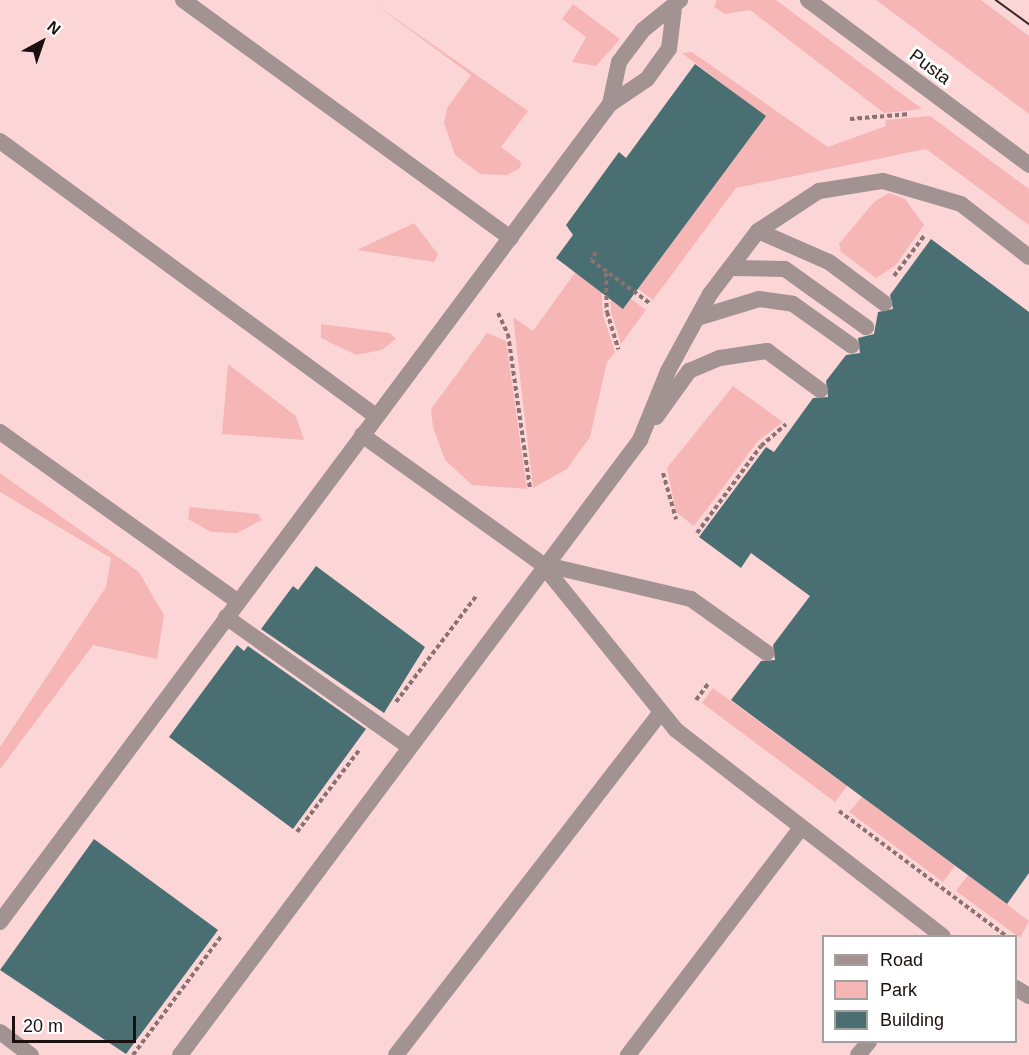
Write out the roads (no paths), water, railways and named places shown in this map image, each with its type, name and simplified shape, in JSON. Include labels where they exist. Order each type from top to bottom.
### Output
[{"type":"street","points":[[183,0],[511,238]]},
{"type":"street","name":"Pusta","points":[[808,0],[1029,165]]},
{"type":"street","points":[[610,104],[619,63],[644,30],[677,5]]},
{"type":"street","points":[[0,922],[610,104],[647,79],[669,49],[677,5]]},
{"type":"street","points":[[0,141],[376,416]]},
{"type":"street","points":[[640,440],[697,318],[730,268],[758,231],[819,190],[883,182],[961,204],[1029,257]]},
{"type":"street","points":[[758,231],[829,262],[884,303]]},
{"type":"street","points":[[730,268],[785,269],[866,327]]},
{"type":"street","points":[[697,318],[759,299],[793,304],[852,346]]},
{"type":"street","points":[[180,1055],[542,564],[640,440],[690,371],[720,358],[767,351],[820,390]]},
{"type":"street","points":[[0,432],[238,602]]},
{"type":"street","points":[[362,435],[542,564],[660,713],[800,829],[942,935]]},
{"type":"street","points":[[542,564],[692,599],[767,653]]},
{"type":"street","points":[[226,617],[408,746]]},
{"type":"street","points":[[396,1055],[660,713]]},
{"type":"street","points":[[628,1055],[800,829]]},
{"type":"street","points":[[0,1032],[31,1055]]},
{"type":"street","points":[[858,1055],[867,1043]]},
{"type":"tram line","points":[[996,0],[1029,24]]}]
